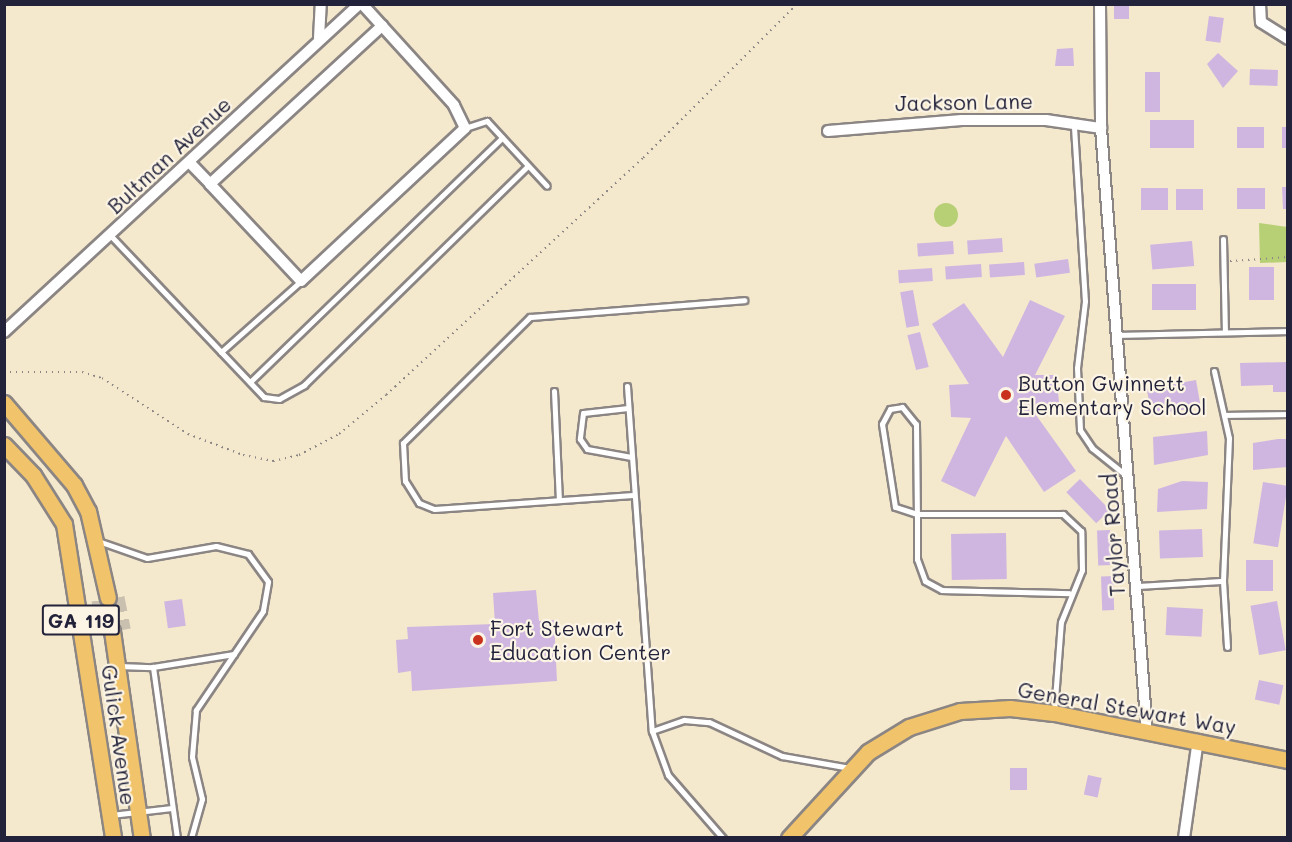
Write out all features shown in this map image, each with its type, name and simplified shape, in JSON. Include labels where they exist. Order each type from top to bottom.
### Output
[{"type":"main road","name":"GA 119","points":[[4,403],[74,485],[98,541],[107,595]]},
{"type":"main road","name":"Gulick Avenue","points":[[4,444],[33,476],[64,524],[113,837]]},
{"type":"main road","points":[[113,630],[117,666]]},
{"type":"main road","name":"GA 119","points":[[117,666],[142,837]]},
{"type":"main road","name":"General Stewart Way","points":[[789,837],[850,768],[902,731],[941,715],[992,708],[1054,713],[1147,733],[1198,740],[1287,760]]},
{"type":"street","points":[[319,38],[321,4]]},
{"type":"street","points":[[191,164],[301,281],[465,128],[454,105],[360,4]]},
{"type":"street","name":"Bultman Avenue","points":[[4,332],[191,164],[319,38],[360,4]]},
{"type":"street","name":"Taylor Road","points":[[1101,4],[1101,128],[1147,733]]},
{"type":"street","points":[[1260,4],[1261,22],[1272,34],[1287,39]]},
{"type":"street","points":[[210,184],[382,26]]},
{"type":"street","name":"Jackson Lane","points":[[828,131],[962,120],[1046,120],[1074,127],[1101,128]]},
{"type":"street","points":[[1184,837],[1198,740]]},
{"type":"lane","points":[[465,128],[488,121],[527,167],[547,186]]},
{"type":"lane","points":[[1074,127],[1085,302],[1077,369],[1080,430],[1092,448],[1128,477]]},
{"type":"lane","points":[[250,382],[502,138]]},
{"type":"lane","points":[[111,236],[264,398],[279,399],[304,385],[527,167]]},
{"type":"lane","points":[[1223,239],[1225,332]]},
{"type":"lane","points":[[221,352],[301,281]]},
{"type":"lane","points":[[633,495],[434,509],[419,503],[405,481],[403,443],[530,316],[744,300]]},
{"type":"lane","points":[[1118,335],[1287,331]]},
{"type":"lane","points":[[1214,371],[1229,438],[1223,581],[1227,647]]},
{"type":"lane","points":[[627,386],[633,495],[652,731],[668,775],[723,837]]},
{"type":"lane","points":[[554,391],[559,500]]},
{"type":"lane","points":[[1054,713],[1061,622],[1069,593],[1084,556],[1081,531],[1069,517],[917,514],[891,502],[882,424],[890,409],[902,407],[916,424],[917,514],[918,570],[933,587],[1069,593]]},
{"type":"lane","points":[[628,408],[583,413],[580,439],[587,449],[631,457]]},
{"type":"lane","points":[[1224,416],[1287,414]]},
{"type":"lane","points":[[98,541],[139,557],[216,546],[248,554],[261,568],[266,597],[263,611],[196,710],[192,757],[202,799],[191,837]]},
{"type":"lane","points":[[1136,586],[1223,581]]},
{"type":"lane","points":[[117,666],[153,667],[234,654]]},
{"type":"lane","points":[[153,667],[177,837]]},
{"type":"lane","points":[[652,731],[684,720],[709,722],[775,753],[850,768]]},
{"type":"lane","points":[[110,816],[172,808]]},
{"type":"path","points":[[4,372],[82,372],[102,378],[188,434],[243,455],[273,461],[300,455],[339,434],[386,395],[644,158],[797,4]]},
{"type":"path","points":[[1224,261],[1287,257]]},
{"type":"green space","points":[[946,203],[954,207],[958,215],[954,223],[946,227],[938,223],[934,215],[938,207]]},
{"type":"green space","points":[[1259,223],[1287,227],[1287,262],[1260,263]]},
{"type":"building","points":[[1114,6],[1129,6],[1129,19],[1114,19]]},
{"type":"building","points":[[1209,16],[1224,18],[1220,43],[1206,41]]},
{"type":"building","points":[[1073,48],[1074,66],[1055,66],[1057,49]]},
{"type":"building","points":[[1218,53],[1238,71],[1223,88],[1207,64]]},
{"type":"building","points":[[1250,69],[1278,70],[1277,86],[1249,85]]},
{"type":"building","points":[[1145,72],[1160,72],[1160,112],[1145,112]]},
{"type":"building","points":[[1150,120],[1194,120],[1194,148],[1150,148]]},
{"type":"building","points":[[1237,127],[1264,127],[1264,148],[1237,148]]},
{"type":"building","points":[[1282,127],[1288,127],[1288,148],[1282,148]]},
{"type":"building","points":[[1282,187],[1288,187],[1288,209],[1283,209]]},
{"type":"building","points":[[1141,188],[1168,188],[1168,210],[1141,210]]},
{"type":"building","points":[[1237,188],[1265,188],[1265,209],[1237,209]]},
{"type":"building","points":[[1176,189],[1203,189],[1203,210],[1176,210]]},
{"type":"building","points":[[1002,238],[1003,252],[968,254],[967,240]]},
{"type":"building","points":[[953,241],[954,254],[918,256],[917,244]]},
{"type":"building","points":[[1192,241],[1194,266],[1152,270],[1150,245]]},
{"type":"building","points":[[1068,259],[1070,273],[1036,278],[1034,264]]},
{"type":"building","points":[[1024,262],[1025,275],[990,277],[989,264]]},
{"type":"building","points":[[981,264],[982,277],[946,279],[945,267]]},
{"type":"building","points":[[1249,267],[1274,267],[1274,300],[1249,300]]},
{"type":"building","points":[[932,268],[933,281],[899,283],[898,270]]},
{"type":"building","points":[[1152,284],[1196,284],[1196,310],[1152,310]]},
{"type":"building","points":[[913,290],[919,325],[906,328],[900,292]]},
{"type":"building","points":[[1030,300],[1065,316],[1035,375],[1056,375],[1060,410],[1036,415],[1076,471],[1044,492],[1006,436],[975,497],[941,481],[971,418],[951,417],[949,385],[969,384],[932,324],[964,303],[1003,357]]},
{"type":"building","points":[[920,332],[929,367],[916,370],[907,335]]},
{"type":"building","points":[[1288,362],[1288,392],[1273,392],[1273,385],[1241,386],[1240,363]]},
{"type":"building","points":[[1196,380],[1201,407],[1151,415],[1147,389]]},
{"type":"building","points":[[1207,431],[1208,455],[1154,465],[1153,437]]},
{"type":"building","points":[[1288,439],[1288,467],[1253,470],[1253,443]]},
{"type":"building","points":[[1080,479],[1110,510],[1096,523],[1066,492]]},
{"type":"building","points":[[1182,481],[1208,482],[1207,509],[1157,512],[1158,489]]},
{"type":"building","points":[[1263,482],[1288,486],[1278,547],[1253,543]]},
{"type":"building","points":[[1202,529],[1203,557],[1160,558],[1159,531]]},
{"type":"building","points":[[1097,530],[1110,530],[1111,565],[1098,565]]},
{"type":"building","points":[[1006,533],[1007,579],[952,580],[951,534]]},
{"type":"building","points":[[1246,560],[1273,560],[1273,591],[1246,591]]},
{"type":"building","points":[[1101,576],[1113,576],[1114,610],[1102,610]]},
{"type":"building","name":"Fort Stewart Education Center","points":[[536,590],[539,621],[554,620],[557,681],[412,691],[411,671],[398,673],[396,640],[408,639],[407,627],[495,624],[493,593]]},
{"type":"building","points":[[182,599],[186,626],[168,628],[164,602]]},
{"type":"building","points":[[1277,601],[1286,650],[1259,655],[1250,606]]},
{"type":"building","points":[[1167,607],[1203,609],[1201,637],[1166,635]]},
{"type":"building","points":[[1259,680],[1283,685],[1279,705],[1255,700]]},
{"type":"building","points":[[1010,768],[1027,768],[1027,790],[1010,790]]},
{"type":"building","points":[[1088,775],[1102,778],[1098,797],[1084,795]]},
{"type":"tunnel","points":[[117,597],[123,629]]},
{"type":"tunnel","points":[[99,600],[103,632]]},
{"type":"place","name":"Button Gwinnett Elementary School","points":[[1006,395]]},
{"type":"place","name":"Fort Stewart Education Center","points":[[478,640]]}]
